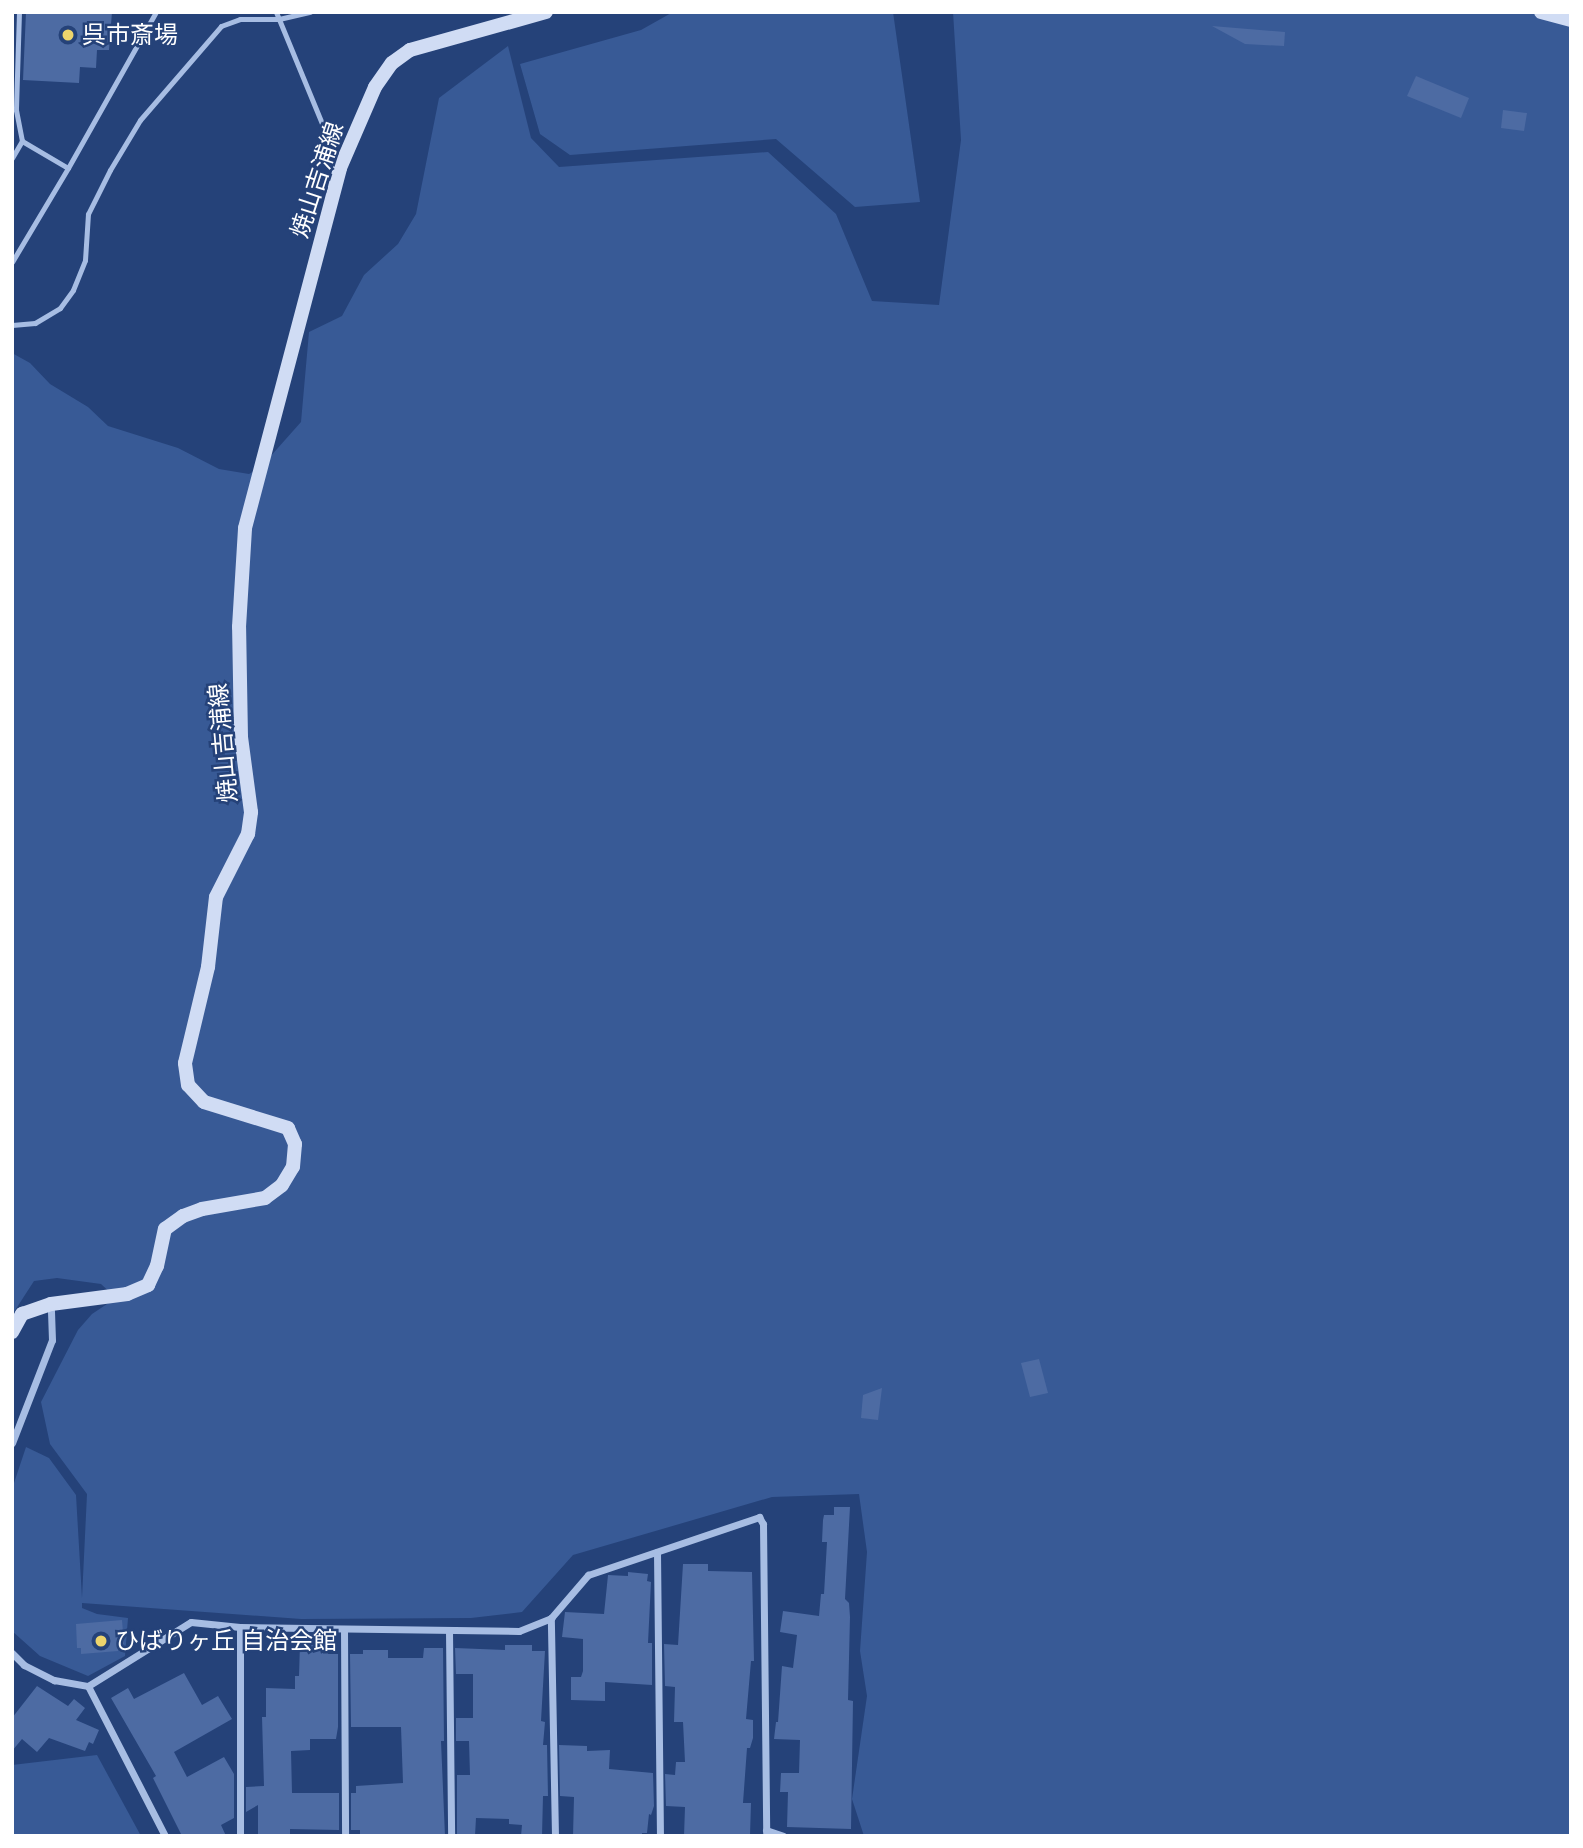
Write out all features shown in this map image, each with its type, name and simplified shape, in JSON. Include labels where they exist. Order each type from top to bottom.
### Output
[{"type":"main road","name":"焼山吉浦線","points":[[12,1332],[22,1314],[51,1304],[127,1294],[148,1285],[157,1266],[165,1229],[183,1216],[202,1209],[265,1198],[282,1185],[293,1167],[295,1144],[288,1128],[204,1102],[188,1086],[185,1063],[208,967],[216,897],[248,834],[251,812],[241,737],[239,627],[245,528],[340,168],[374,87],[392,63],[410,50],[546,12]]},
{"type":"main road","points":[[1541,12],[1571,20]]},
{"type":"street","points":[[12,1443],[52,1340],[51,1304]]},
{"type":"street","points":[[12,1653],[24,1665],[54,1680],[88,1686],[191,1622],[240,1627],[519,1631],[551,1618],[588,1575],[759,1517],[763,1524],[766,1833],[783,1836]]},
{"type":"street","points":[[657,1552],[660,1836]]},
{"type":"street","points":[[551,1618],[555,1836]]},
{"type":"street","points":[[240,1627],[240,1836]]},
{"type":"street","points":[[344,1629],[345,1836]]},
{"type":"street","points":[[449,1630],[451,1836]]},
{"type":"street","points":[[88,1686],[165,1836]]},
{"type":"lane","points":[[12,158],[22,141],[16,110],[19,12]]},
{"type":"lane","points":[[12,262],[156,12]]},
{"type":"lane","points":[[276,12],[340,168]]},
{"type":"lane","points":[[12,325],[35,323],[60,308],[74,289],[85,260],[88,214],[110,170],[140,120],[221,26],[240,19],[279,19],[310,12]]},
{"type":"lane","points":[[22,141],[68,168]]},
{"type":"shaded area","points":[[673,12],[893,12],[920,202],[855,207],[776,139],[570,155],[540,134],[520,64],[641,30]]},
{"type":"shaded area","points":[[953,12],[1571,12],[1571,1836],[864,1836],[852,1799],[867,1696],[860,1651],[867,1552],[859,1494],[772,1497],[573,1555],[522,1612],[471,1618],[301,1619],[82,1603],[82,1608],[97,1614],[128,1618],[125,1656],[88,1676],[40,1656],[12,1631],[12,1489],[26,1447],[49,1458],[76,1495],[82,1598],[87,1494],[50,1444],[41,1402],[78,1330],[92,1314],[116,1298],[101,1284],[57,1278],[34,1281],[12,1315],[12,353],[30,363],[50,384],[88,407],[108,426],[178,448],[219,469],[249,474],[261,467],[301,422],[309,332],[342,316],[364,275],[398,244],[416,214],[439,98],[508,46],[531,138],[559,167],[768,152],[836,214],[872,301],[939,305],[961,140]]},
{"type":"shaded area","points":[[97,1755],[141,1836],[12,1836],[12,1765]]},
{"type":"building","name":"呉市斎場","points":[[26,12],[112,12],[109,50],[97,50],[96,68],[80,67],[79,83],[23,80]]},
{"type":"building","points":[[1212,26],[1285,32],[1284,46],[1245,44]]},
{"type":"building","points":[[1416,76],[1469,98],[1461,118],[1407,96]]},
{"type":"building","points":[[1503,110],[1527,113],[1524,131],[1501,128]]},
{"type":"building","points":[[1039,1359],[1048,1393],[1030,1397],[1021,1363]]},
{"type":"building","points":[[882,1388],[878,1420],[861,1418],[863,1395]]},
{"type":"building","points":[[834,1507],[850,1507],[845,1599],[849,1603],[850,1617],[848,1700],[853,1701],[851,1829],[787,1827],[788,1792],[780,1792],[781,1773],[799,1773],[800,1740],[774,1739],[778,1722],[782,1666],[793,1668],[797,1635],[780,1632],[783,1611],[819,1616],[821,1594],[824,1594],[827,1542],[822,1542],[823,1520],[824,1515],[834,1515]]},
{"type":"building","points":[[683,1564],[708,1564],[708,1571],[752,1572],[754,1661],[751,1661],[746,1719],[753,1720],[753,1738],[750,1748],[747,1748],[743,1803],[751,1803],[750,1835],[684,1836],[685,1807],[666,1806],[665,1774],[675,1775],[676,1762],[685,1762],[683,1722],[674,1722],[675,1687],[665,1686],[664,1644],[678,1645]]},
{"type":"building","points":[[628,1572],[648,1574],[647,1581],[651,1582],[648,1643],[652,1643],[652,1685],[605,1682],[605,1701],[571,1700],[571,1677],[581,1677],[583,1671],[583,1639],[562,1637],[565,1612],[604,1614],[608,1575],[628,1576]]},
{"type":"building","name":"ひばりヶ丘 自治会館","points":[[122,1620],[124,1644],[118,1645],[118,1651],[81,1654],[81,1648],[77,1648],[76,1624]]},
{"type":"building","points":[[300,1644],[329,1645],[328,1654],[338,1654],[338,1727],[336,1739],[310,1739],[310,1750],[291,1751],[292,1793],[339,1793],[339,1830],[290,1829],[290,1836],[258,1836],[258,1805],[246,1812],[246,1787],[264,1786],[262,1717],[266,1717],[266,1688],[295,1689],[295,1676],[299,1676]]},
{"type":"building","points":[[505,1645],[532,1645],[532,1651],[545,1651],[541,1721],[545,1722],[543,1745],[547,1745],[548,1796],[543,1796],[542,1836],[521,1836],[522,1825],[509,1824],[509,1819],[476,1818],[475,1836],[457,1836],[457,1775],[470,1775],[469,1741],[456,1741],[456,1718],[473,1718],[473,1674],[456,1674],[455,1648],[505,1650]]},
{"type":"building","points":[[424,1648],[443,1648],[444,1741],[441,1741],[445,1836],[360,1836],[360,1830],[351,1830],[351,1793],[356,1793],[356,1786],[403,1783],[401,1727],[351,1727],[350,1654],[363,1654],[363,1650],[388,1650],[388,1658],[423,1658]]},
{"type":"building","points":[[184,1673],[202,1705],[218,1696],[232,1719],[174,1752],[187,1777],[224,1757],[234,1774],[234,1818],[221,1825],[226,1836],[182,1836],[153,1778],[156,1776],[111,1698],[128,1688],[134,1699]]},
{"type":"building","points":[[37,1686],[68,1706],[74,1699],[85,1708],[76,1720],[99,1730],[93,1744],[89,1742],[85,1751],[49,1738],[37,1752],[22,1739],[12,1751],[12,1718]]},
{"type":"building","points":[[559,1745],[587,1746],[587,1751],[610,1750],[609,1769],[653,1773],[654,1806],[651,1815],[649,1814],[647,1833],[642,1833],[642,1836],[573,1836],[574,1797],[560,1796]]},
{"type":"place","name":"呉市斎場","points":[[68,35]]},
{"type":"place","name":"ひばりヶ丘 自治会館","points":[[101,1641]]}]
